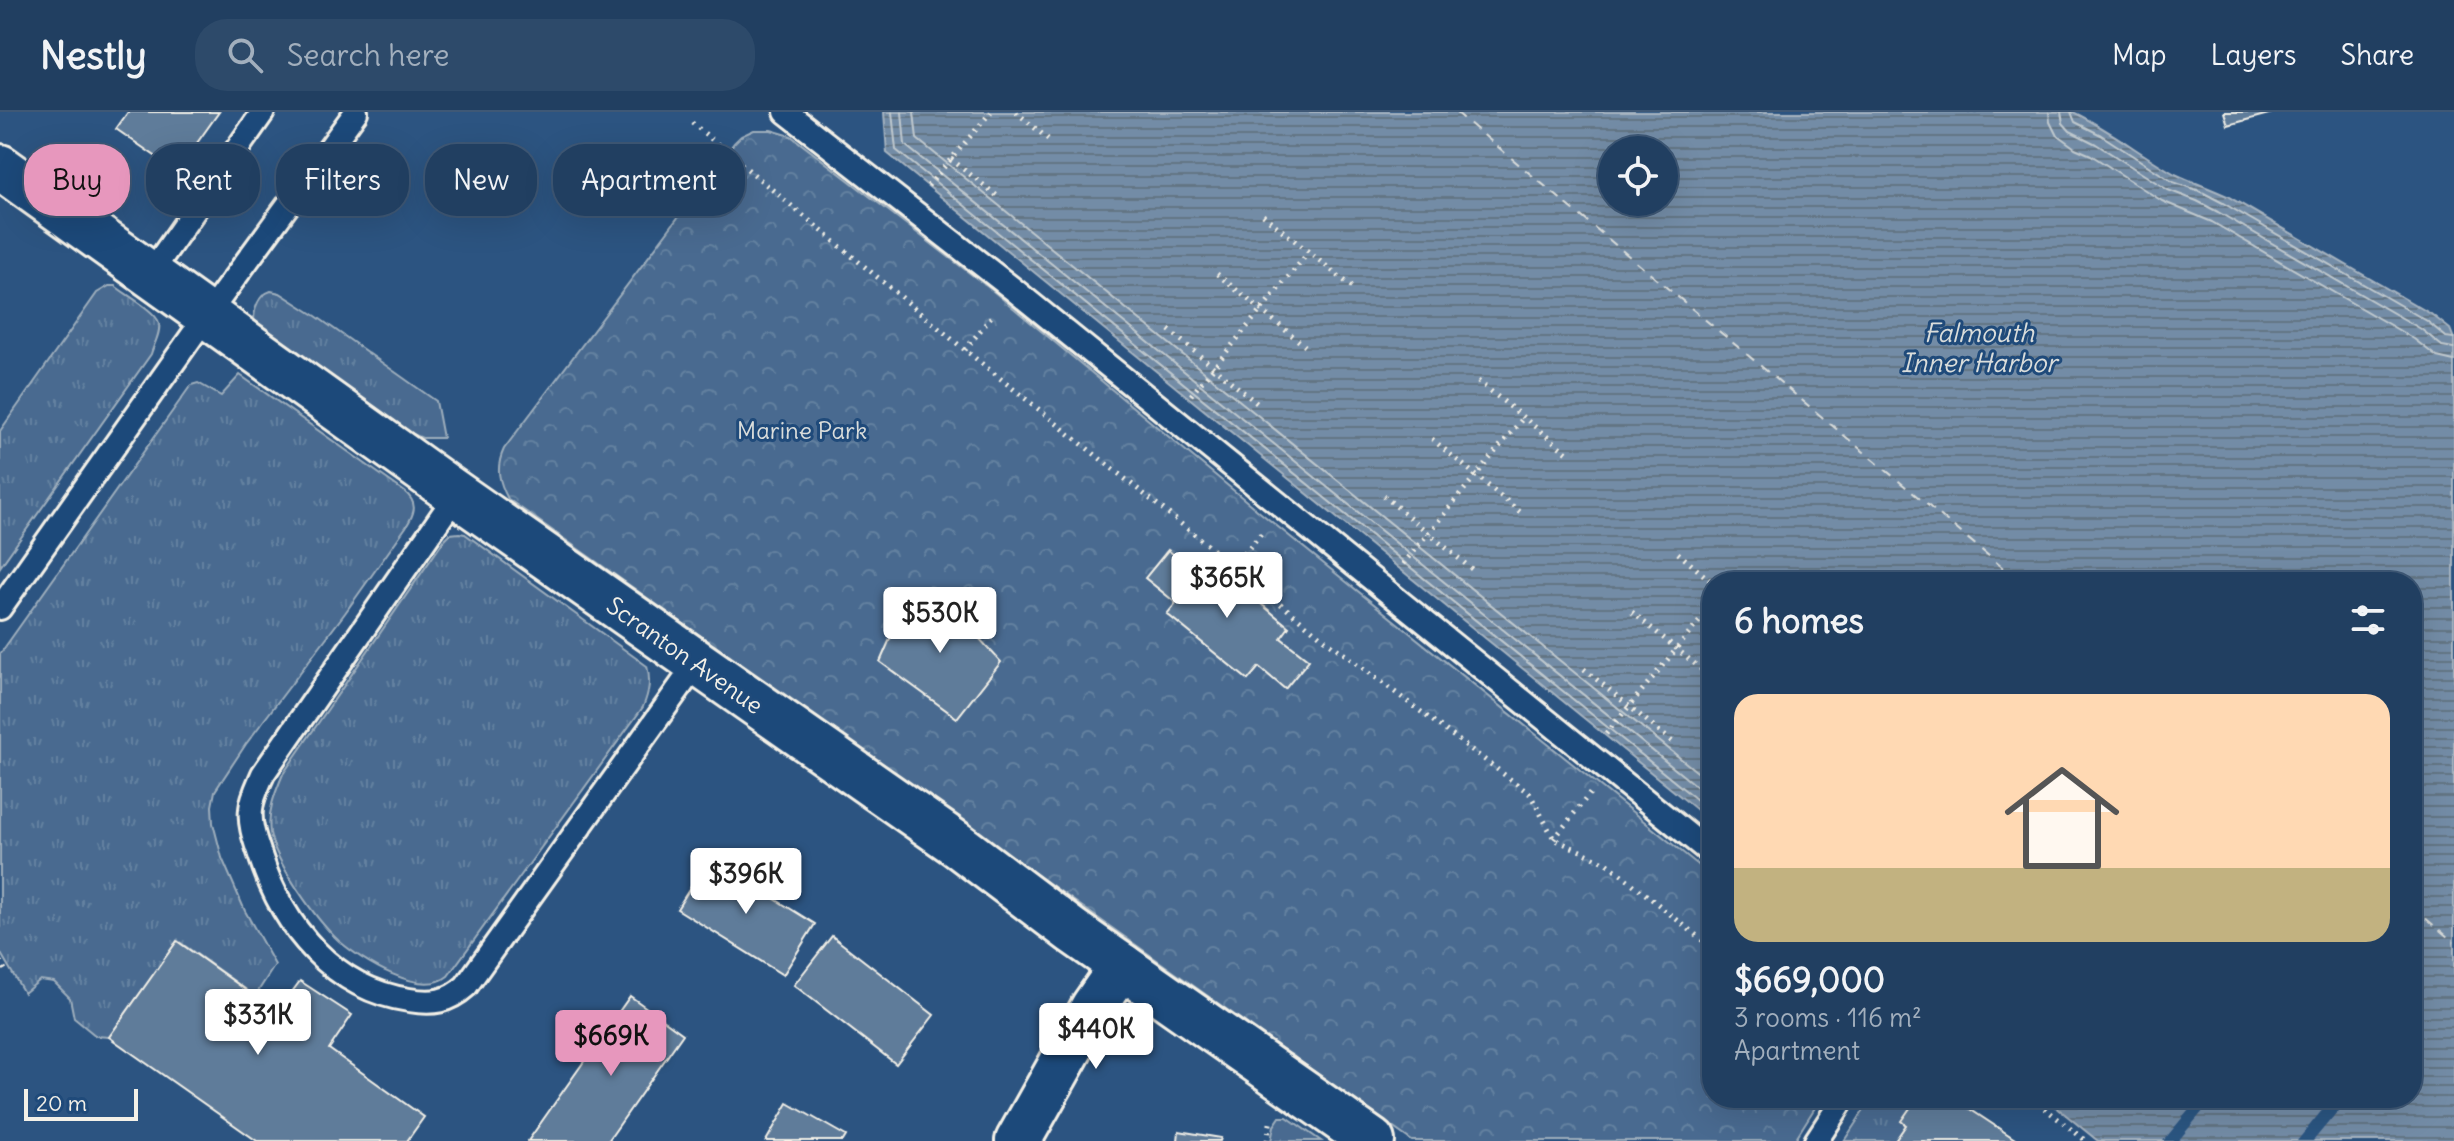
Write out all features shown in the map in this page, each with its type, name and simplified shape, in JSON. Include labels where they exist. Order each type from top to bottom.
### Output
[{"type":"street","name":"Scranton Avenue","points":[[0,167],[1372,1141]]},
{"type":"street","points":[[1018,1141],[1094,1006],[1122,966]]},
{"type":"lane","points":[[150,274],[263,112]]},
{"type":"lane","points":[[0,608],[356,112]]},
{"type":"lane","points":[[786,112],[1013,289],[1702,846]]},
{"type":"lane","points":[[457,494],[263,774],[250,811],[252,829],[267,875],[288,916],[323,959],[361,987],[380,994],[438,1002],[453,997],[466,986],[697,663]]},
{"type":"lane","points":[[1816,1141],[1837,1108]]},
{"type":"path","points":[[910,209],[991,112]]},
{"type":"path","points":[[1016,112],[1048,139]]},
{"type":"path","points":[[692,123],[965,350],[1323,638],[1530,794],[1554,839],[1607,863],[1702,940]]},
{"type":"path","points":[[951,159],[1001,199]]},
{"type":"path","points":[[1263,215],[1356,290]]},
{"type":"path","points":[[1188,399],[1308,253]]},
{"type":"path","points":[[1217,274],[1305,346]]},
{"type":"path","points":[[965,350],[1013,289]]},
{"type":"path","points":[[1169,330],[1259,405]]},
{"type":"path","points":[[1478,381],[1570,455]]},
{"type":"path","points":[[1403,564],[1523,418]]},
{"type":"path","points":[[1432,439],[1520,512]]},
{"type":"path","points":[[1384,496],[1474,571]]},
{"type":"path","points":[[1234,566],[1283,506]]},
{"type":"path","points":[[1678,553],[1702,573]]},
{"type":"path","points":[[1632,612],[1702,670]]},
{"type":"path","points":[[1603,737],[1702,618]]},
{"type":"path","points":[[1584,669],[1675,744]]},
{"type":"path","points":[[1554,839],[1609,769]]},
{"type":"path","points":[[0,961],[5,970]]},
{"type":"path","points":[[2045,1108],[2086,1141]]},
{"type":"green space","name":"Marine Park","points":[[754,130],[771,130],[791,136],[993,291],[1262,514],[1702,868],[1702,1108],[1815,1108],[1794,1141],[1412,1141],[508,499],[499,475],[504,449],[679,216],[745,216],[745,144],[734,143]]},
{"type":"green space","points":[[115,286],[157,318],[159,331],[151,354],[0,567],[0,431],[97,293]]},
{"type":"green space","points":[[271,291],[280,293],[316,316],[436,401],[443,438],[422,438],[413,434],[254,322],[258,303]]},
{"type":"green space","points":[[240,375],[405,492],[414,505],[413,513],[345,613],[246,744],[215,791],[213,823],[222,858],[245,911],[275,965],[255,996],[178,941],[109,1037],[96,1036],[74,1018],[70,998],[54,982],[40,980],[24,993],[0,952],[0,654],[191,385],[198,383],[221,396]]},
{"type":"green space","points":[[450,534],[465,534],[647,666],[649,686],[643,707],[448,976],[436,982],[423,982],[407,980],[376,966],[330,932],[298,890],[280,859],[270,833],[270,818],[283,774],[445,539]]},
{"type":"green space","points":[[1865,1108],[1910,1108],[1902,1121],[1906,1125],[1895,1141],[1844,1141]]},
{"type":"green space","points":[[1280,1117],[1287,1117],[1321,1141],[1271,1141],[1274,1126]]},
{"type":"water","name":"Falmouth Inner Harbor","points":[[884,112],[2073,112],[2175,174],[2227,196],[2431,314],[2450,329],[2454,339],[2454,1141],[2098,1141],[2057,1108],[2422,1108],[2422,572],[1702,572],[1702,814],[887,153]]},
{"type":"pier","points":[[2191,1108],[2206,1108],[2178,1141],[2163,1141]]},
{"type":"pier","points":[[2324,1108],[2340,1108],[2313,1141],[2297,1141]]},
{"type":"building","points":[[128,112],[219,112],[196,144],[146,144],[146,150],[116,129]]},
{"type":"building","points":[[2224,112],[2276,112],[2228,125]]},
{"type":"building","points":[[1168,550],[1197,573],[1208,560],[1289,627],[1281,638],[1309,660],[1285,689],[1259,667],[1248,680],[1167,614],[1176,603],[1145,578]]},
{"type":"building","points":[[936,591],[1001,662],[957,718],[880,662],[898,627]]},
{"type":"building","points":[[709,858],[815,924],[783,975],[677,909]]},
{"type":"building","points":[[832,936],[934,1015],[896,1064],[794,985]]},
{"type":"building","points":[[177,941],[277,1012],[300,981],[352,1015],[329,1049],[424,1117],[407,1141],[257,1141],[109,1037]]},
{"type":"building","points":[[630,996],[683,1034],[608,1141],[528,1141]]},
{"type":"building","points":[[788,1103],[846,1136],[843,1141],[766,1141]]},
{"type":"building","points":[[1910,1108],[1968,1108],[2018,1141],[1895,1141],[1906,1125],[1901,1121]]},
{"type":"building","points":[[1179,1131],[1221,1138],[1220,1141],[1178,1141]]},
{"type":"ferry route","points":[[1456,112],[2008,572]]},
{"type":"ferry route","points":[[2422,915],[2454,942]]}]
